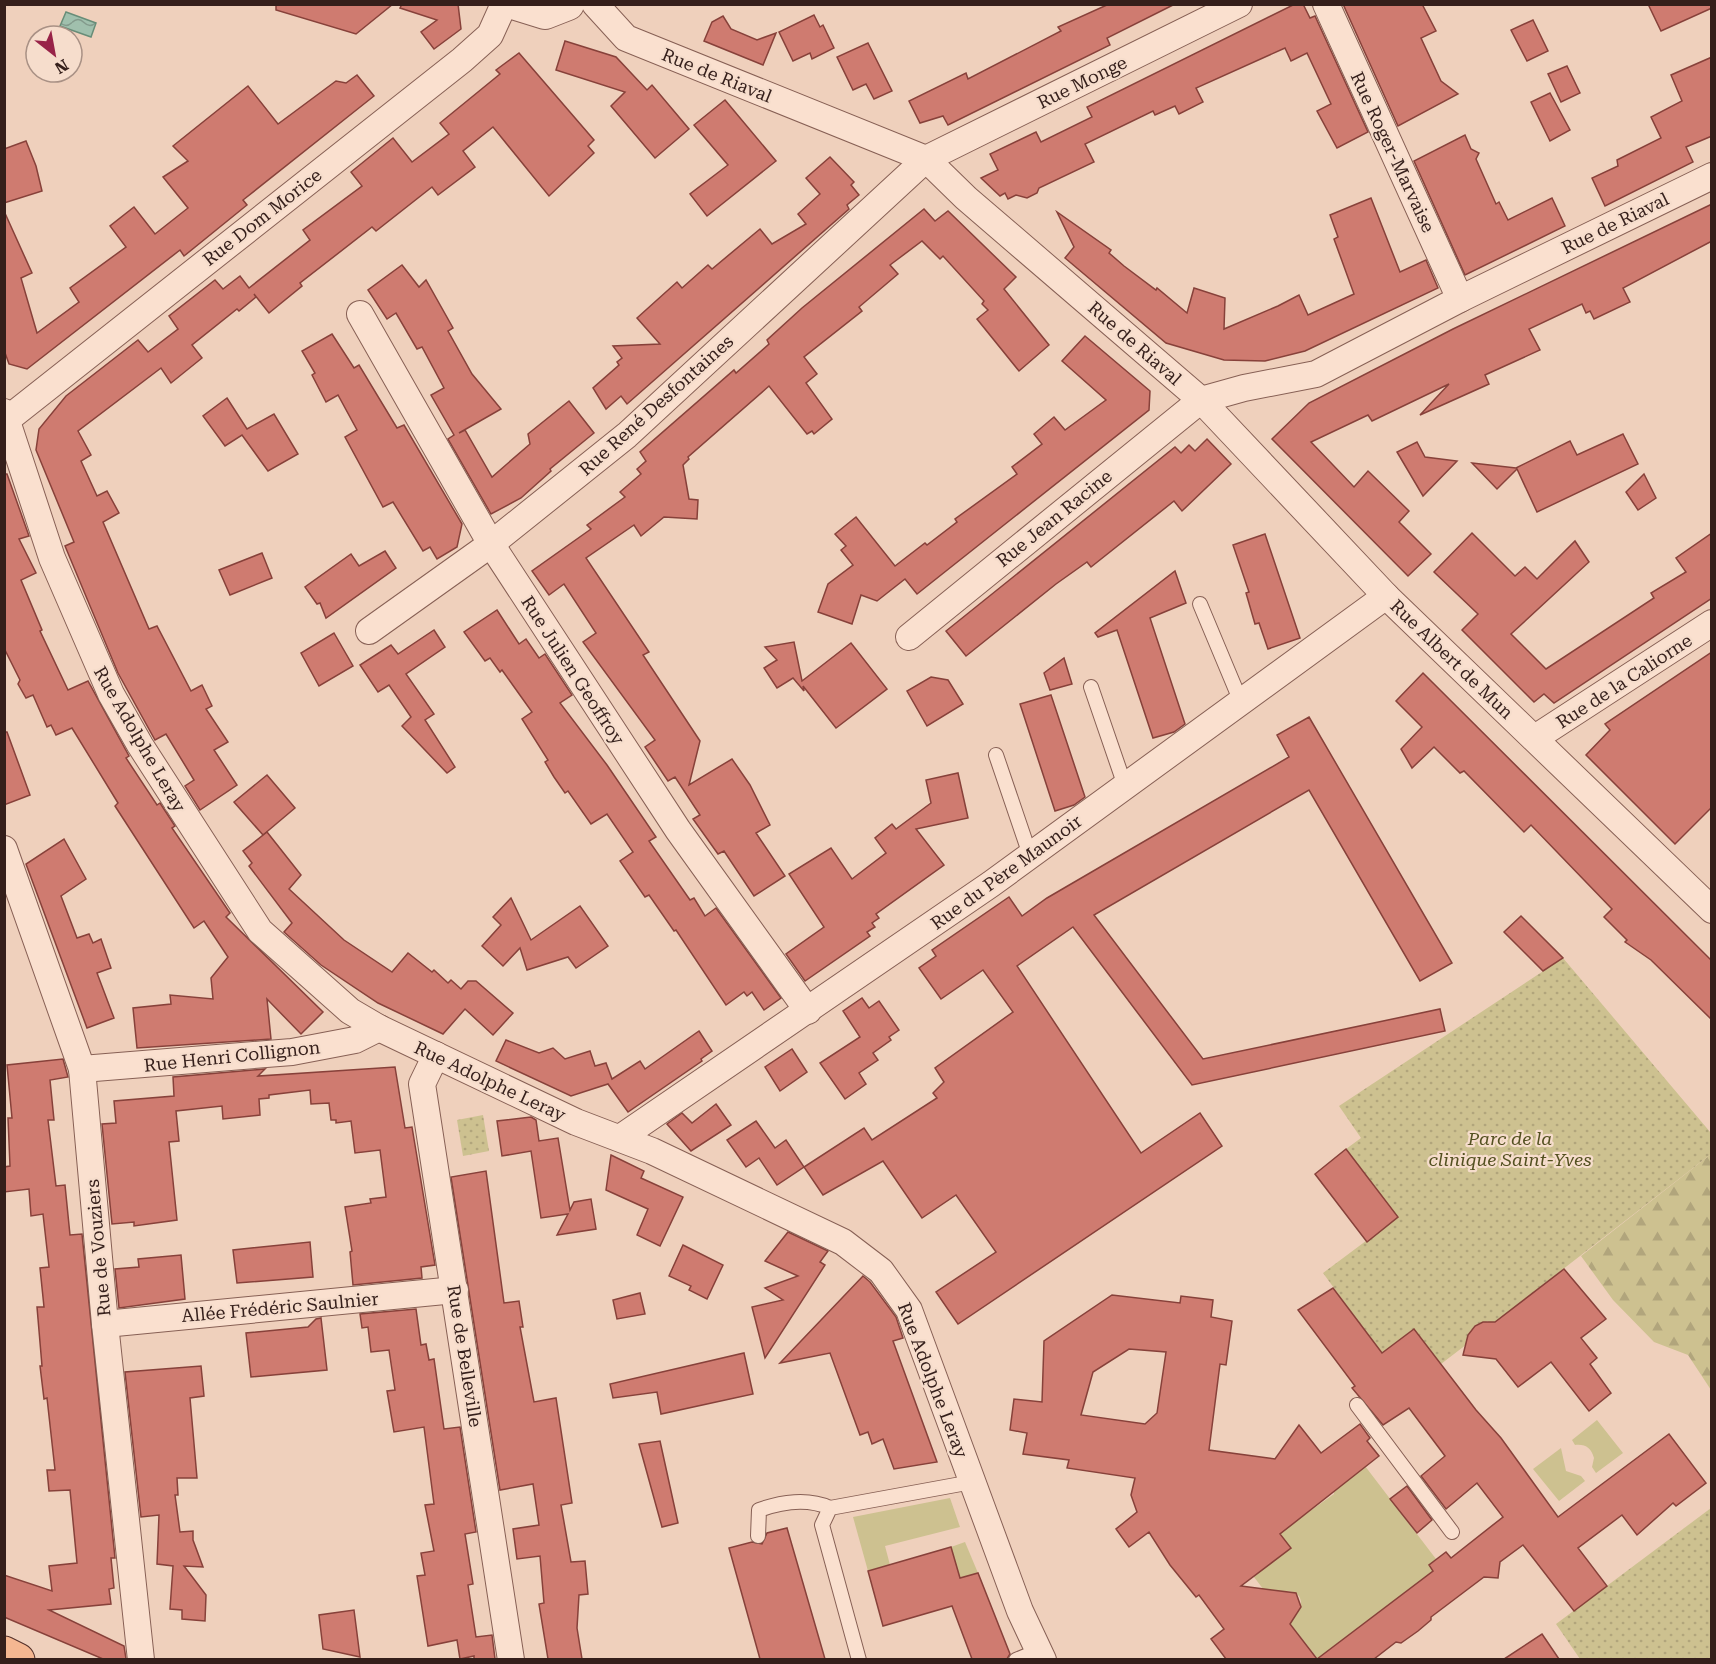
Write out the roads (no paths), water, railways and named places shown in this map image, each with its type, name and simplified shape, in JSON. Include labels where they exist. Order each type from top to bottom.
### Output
[{"type":"main road","points":[[4,1653],[18,1659]]},
{"type":"street","name":"Rue Dom Morice","points":[[5,418],[462,60],[490,35],[504,4]]},
{"type":"street","points":[[516,4],[545,13],[568,4]]},
{"type":"street","name":"Rue de Riaval","points":[[595,4],[626,38],[926,159],[966,198],[1201,400],[1244,388],[1316,374],[1460,299],[1712,176]]},
{"type":"street","name":"Rue Monge","points":[[926,159],[1239,4]]},
{"type":"street","name":"Rue Roger-Marvaise","points":[[1326,4],[1460,299]]},
{"type":"street","name":"Rue René Desfontaines","points":[[369,631],[491,544],[627,435],[926,159]]},
{"type":"street","name":"Rue Julien Geoffroy","points":[[360,315],[491,544],[678,830],[808,1011]]},
{"type":"street","name":"Rue Albert de Mun","points":[[1201,400],[1386,596],[1712,910]]},
{"type":"street","name":"Rue Jean Racine","points":[[909,637],[1201,400]]},
{"type":"street","name":"Rue Adolphe Leray","points":[[5,418],[64,587],[111,694],[140,745],[260,931],[350,1011],[379,1028],[576,1122],[620,1138],[843,1242],[881,1271],[909,1310],[1020,1611],[1032,1657]]},
{"type":"street","name":"Rue du Père Maunoir","points":[[620,1138],[808,1011],[1030,855],[1386,596]]},
{"type":"street","name":"Rue de la Caliorne","points":[[1535,738],[1712,623]]},
{"type":"street","name":"Rue de Vouziers","points":[[4,849],[82,1069],[105,1324],[141,1659]]},
{"type":"street","name":"Rue Henri Collignon","points":[[82,1069],[292,1052],[356,1040],[379,1028]]},
{"type":"street","name":"Rue de Belleville","points":[[436,1055],[422,1084],[456,1290],[511,1659]]},
{"type":"street","name":"Allée Frédéric Saulnier","points":[[105,1324],[456,1290]]},
{"type":"lane","points":[[1200,604],[1241,702]]},
{"type":"lane","points":[[1090,687],[1125,786]]},
{"type":"lane","points":[[996,755],[1030,855]]},
{"type":"lane","points":[[1357,1405],[1452,1532]]},
{"type":"lane","points":[[758,1536],[756,1518],[759,1510],[768,1507],[817,1502],[830,1508],[972,1482]]},
{"type":"lane","points":[[830,1508],[822,1525],[859,1659]]},
{"type":"water","points":[[66,12],[96,23],[91,37],[84,35],[84,24],[61,24]]},
{"type":"park label","name":"Parc de la clinique Saint-Yves","points":[[1510,1148]]}]
